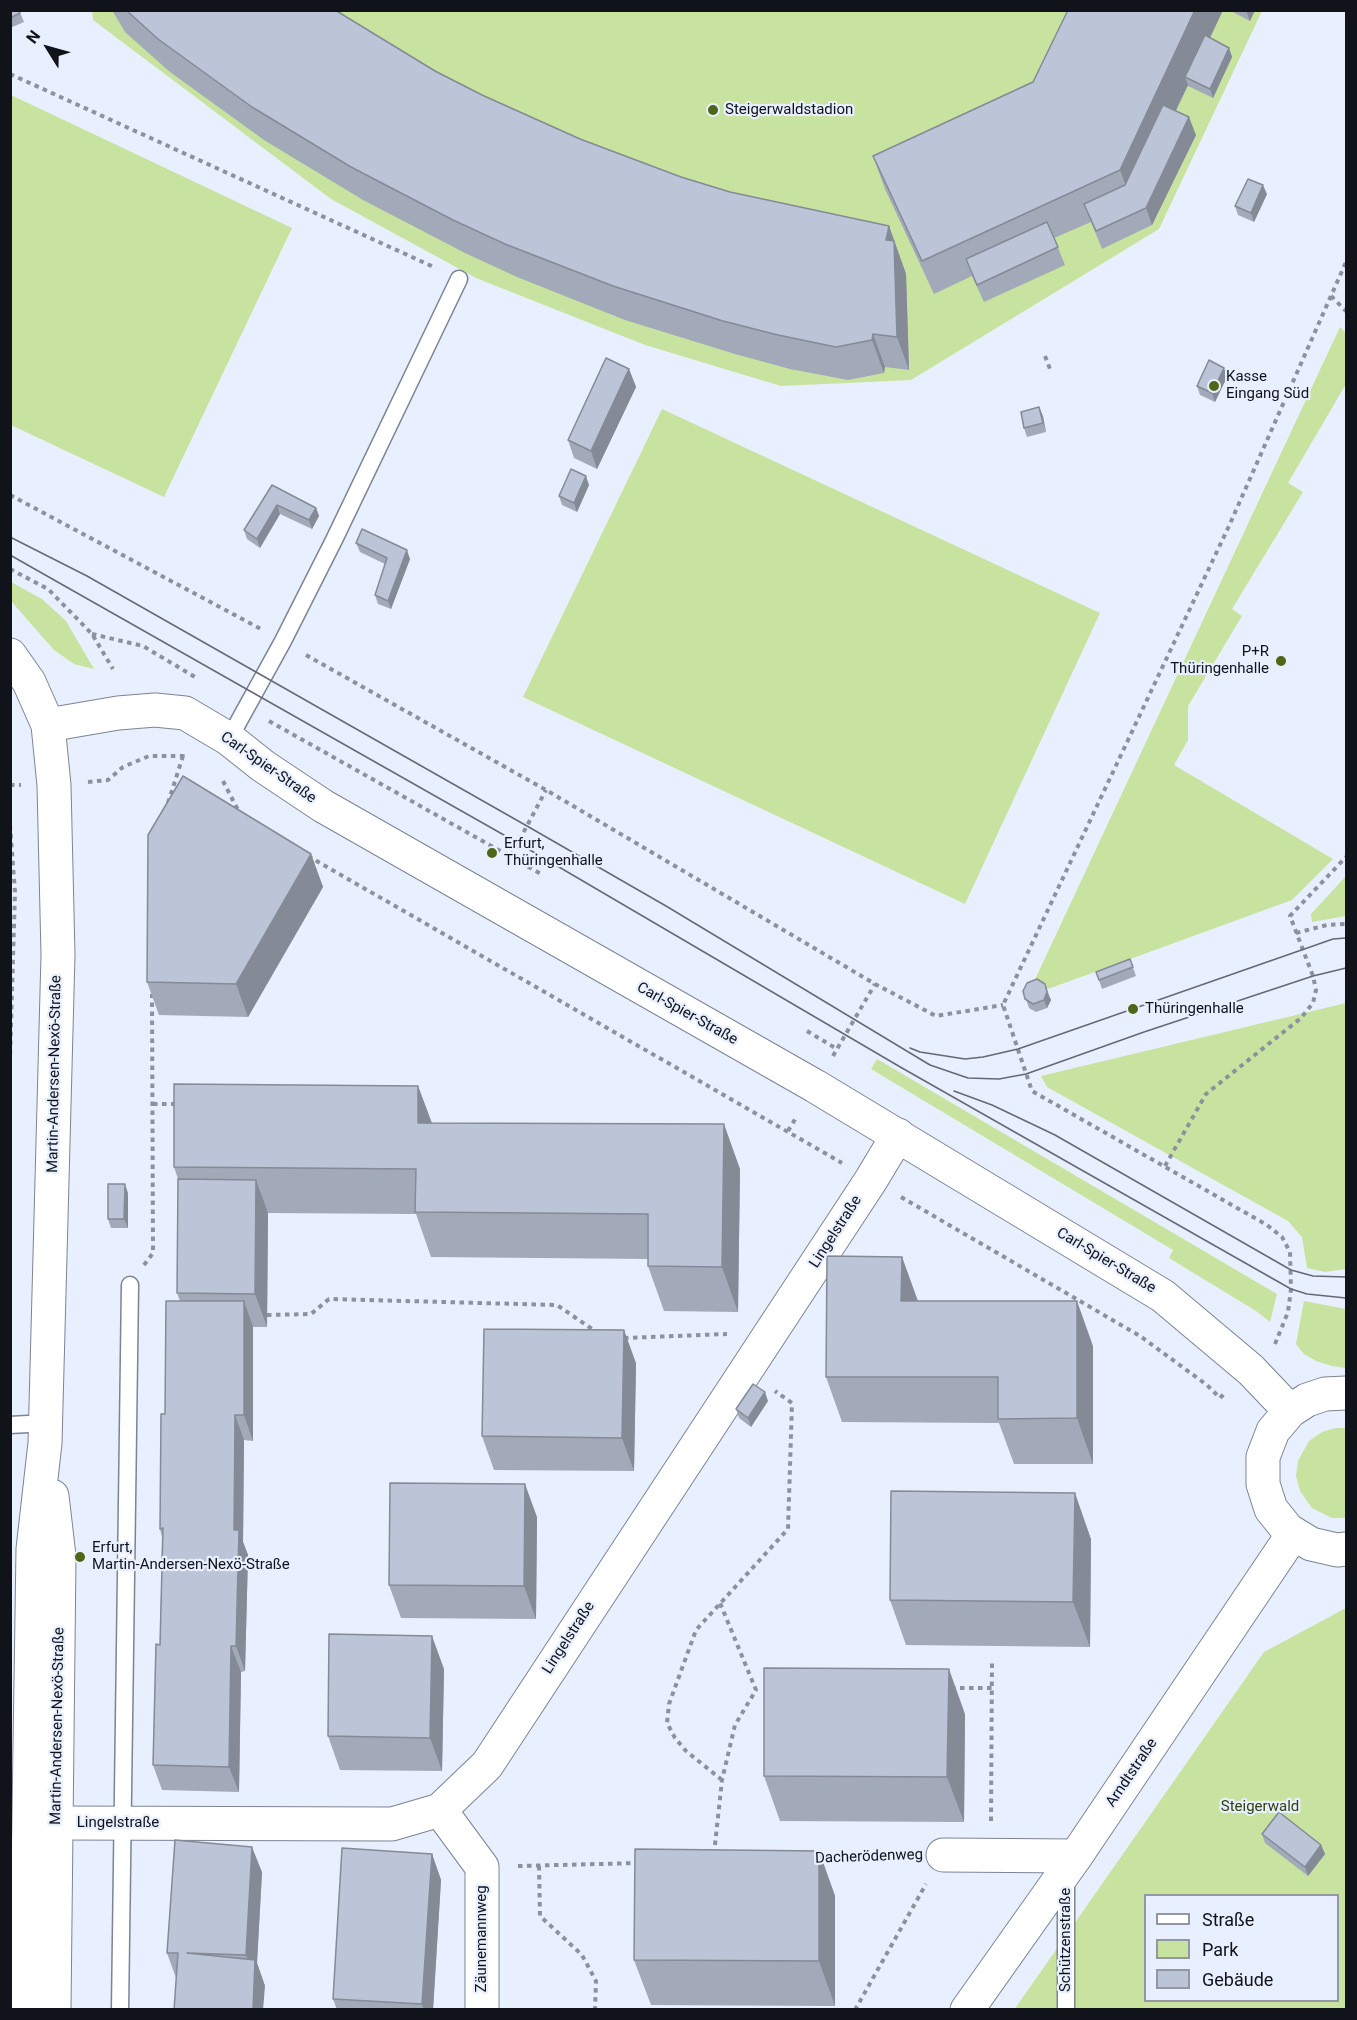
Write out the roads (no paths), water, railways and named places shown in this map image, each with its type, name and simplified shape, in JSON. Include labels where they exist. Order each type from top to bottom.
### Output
[{"type":"street","name":"Martin-Andersen-Nexö-Straße","points":[[10,655],[29,682],[48,725],[54,785],[58,955],[46,1433],[59,1556],[32,1823],[26,2010]]},
{"type":"street","name":"Carl-Spier-Straße","points":[[48,725],[118,713],[155,710],[184,713],[229,739],[263,766],[323,806],[805,1080],[1163,1296],[1251,1370],[1290,1411]]},
{"type":"street","name":"Lingelstraße","points":[[32,1823],[392,1824],[440,1810],[487,1765],[871,1180],[898,1135]]},
{"type":"street","points":[[1347,1393],[1325,1394],[1307,1400],[1290,1411],[1273,1431],[1263,1457],[1263,1484],[1271,1509],[1288,1530],[1311,1544],[1337,1550],[1347,1549]]},
{"type":"street","name":"Arndtstraße","points":[[967,2010],[1071,1863],[1293,1534]]},
{"type":"street","name":"Zäunemannweg","points":[[440,1810],[482,1867],[482,2010]]},
{"type":"street","name":"Martin-Andersen-Nexö-Straße","points":[[32,1823],[54,2010]]},
{"type":"street","name":"Dacherödenweg","points":[[943,1855],[991,1855],[1071,1863]]},
{"type":"lane","points":[[229,739],[283,641],[334,540],[459,279]]},
{"type":"lane","points":[[120,2010],[130,1285]]},
{"type":"lane","points":[[10,1425],[46,1433]]},
{"type":"lane","name":"Schützenstraße","points":[[1066,2010],[1071,1863]]},
{"type":"tram line","points":[[10,537],[87,576],[527,826],[666,906],[930,1065],[968,1078],[999,1079],[1026,1074],[1313,976],[1346,968]]},
{"type":"tram line","points":[[10,555],[518,843],[902,1068],[1291,1289],[1307,1294],[1346,1298]]},
{"type":"tram line","points":[[910,1048],[920,1052],[965,1059],[1018,1049],[1333,939],[1346,938]]},
{"type":"tram line","points":[[954,1091],[992,1105],[1055,1135],[1291,1270],[1313,1276],[1346,1277]]},
{"type":"place","name":"Steigerwaldstadion","points":[[713,110]]},
{"type":"place","name":"Kasse Eingang Süd","points":[[1214,386]]},
{"type":"place","name":"P+R Thüringenhalle","points":[[1281,661]]},
{"type":"place","name":"Erfurt, Thüringenhalle","points":[[492,853]]},
{"type":"place","name":"Thüringenhalle","points":[[1133,1009]]},
{"type":"place","name":"Erfurt, Martin-Andersen-Nexö-Straße","points":[[80,1557]]},
{"type":"park label","name":"Steigerwald","points":[[1260,1807]]}]
